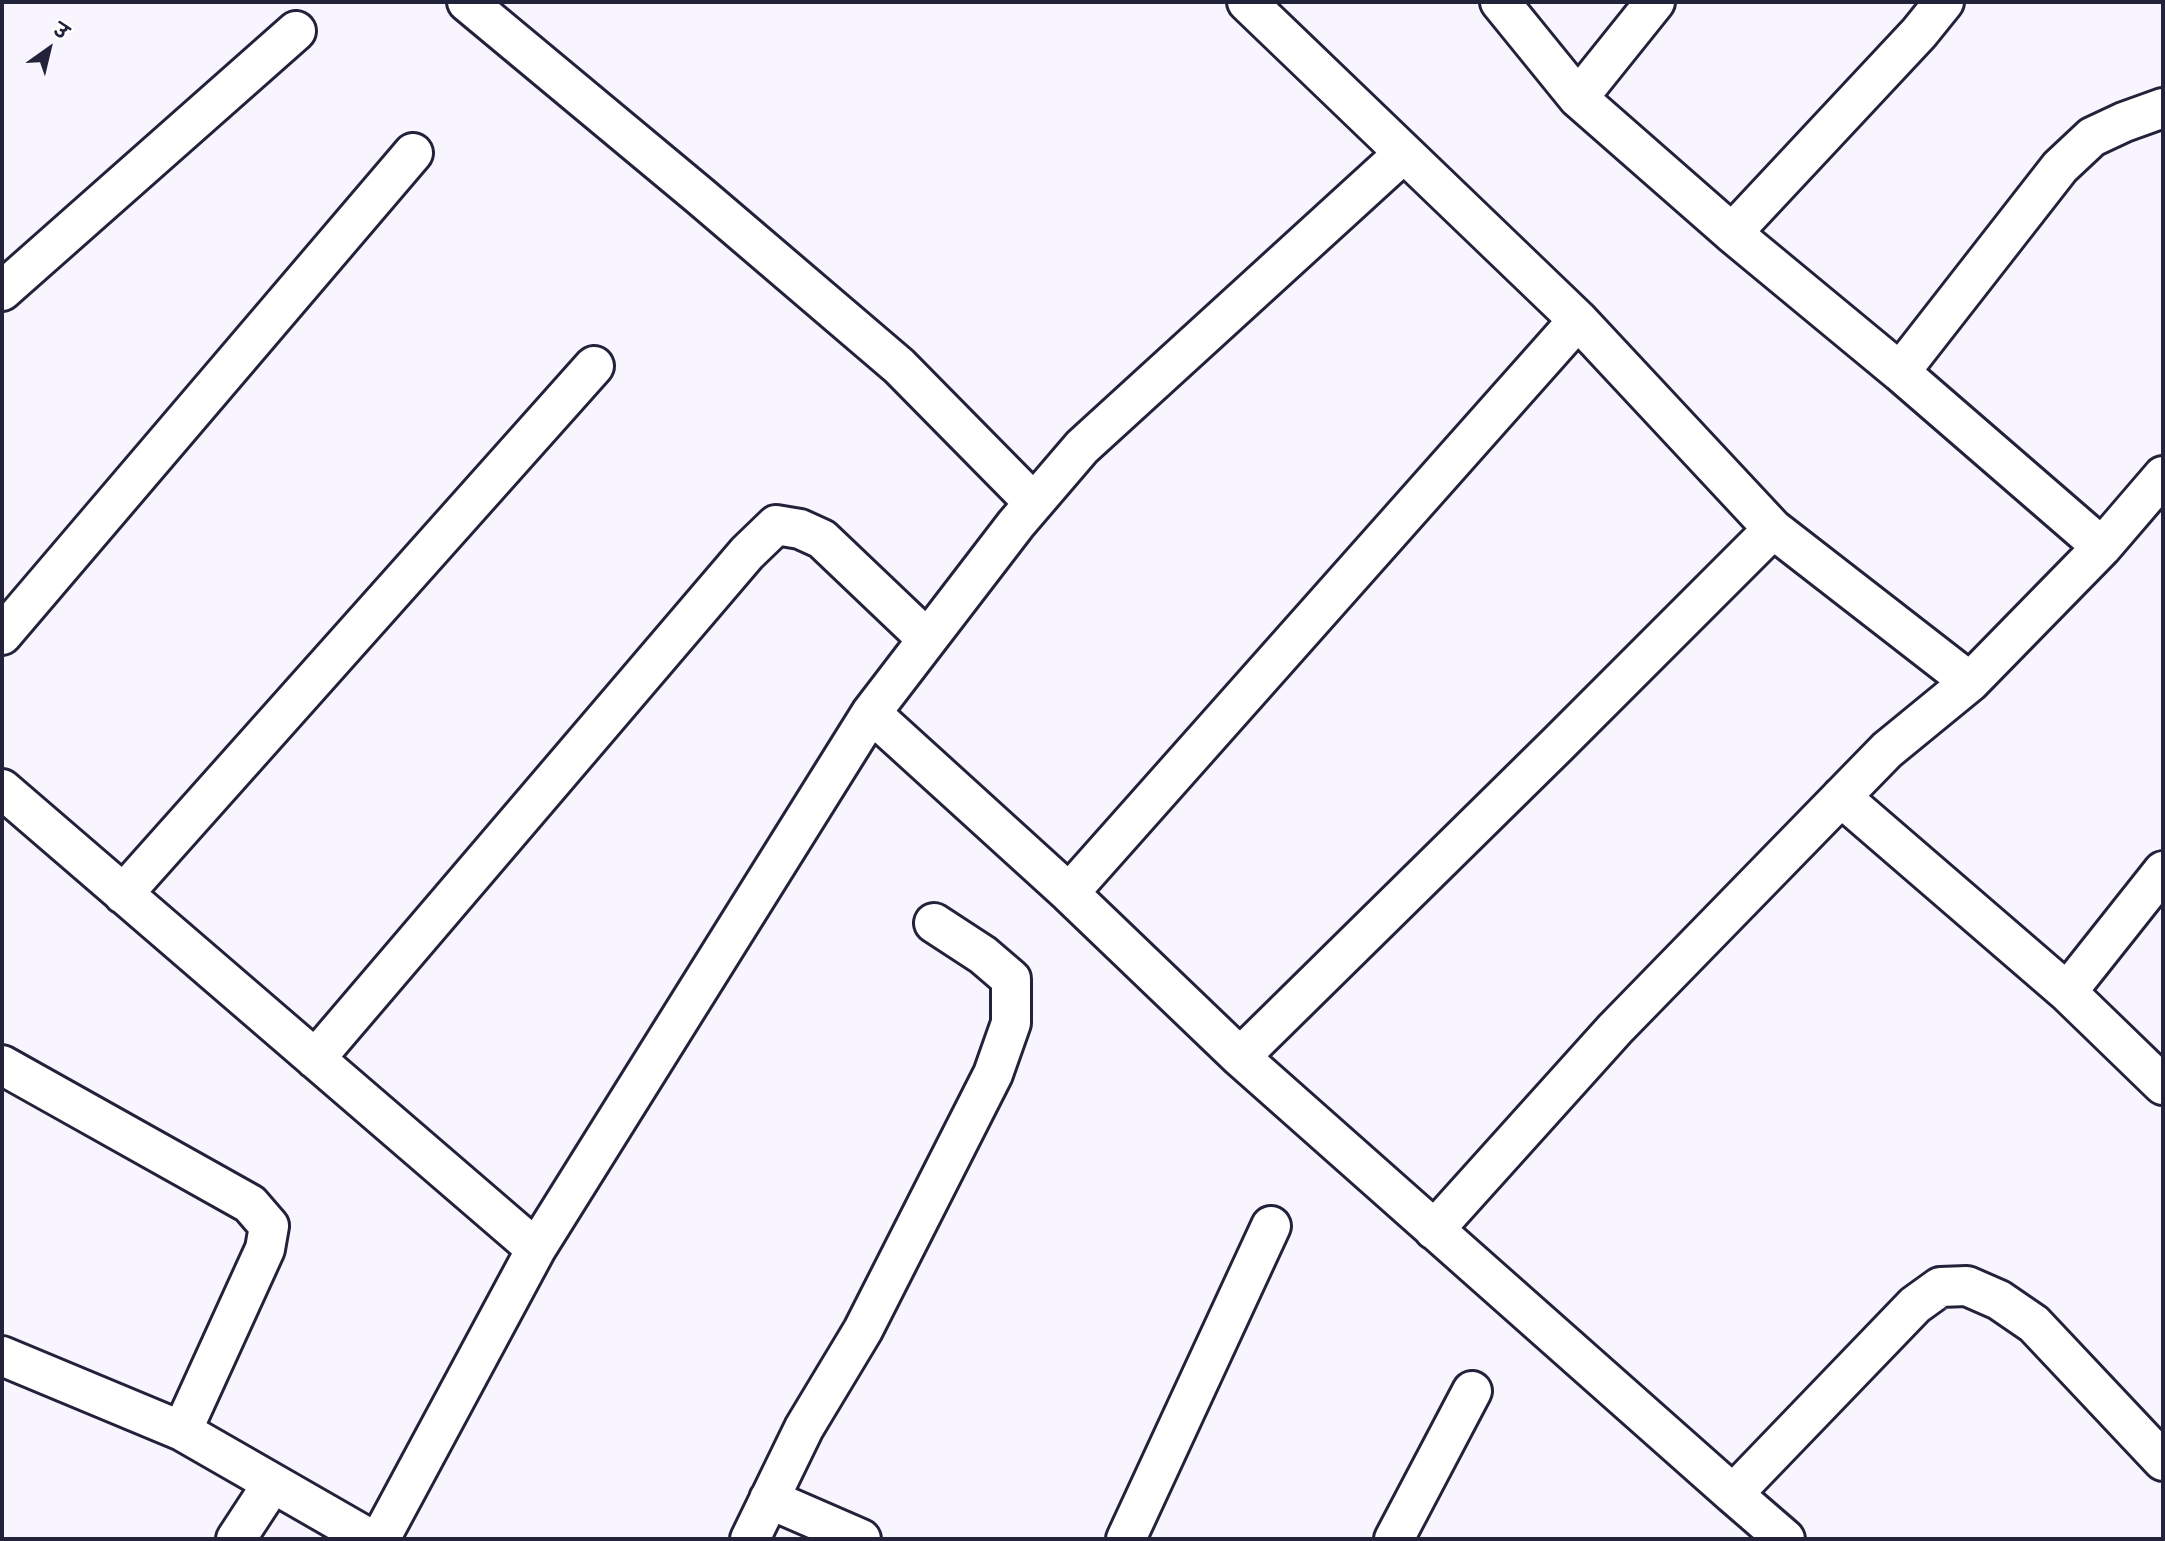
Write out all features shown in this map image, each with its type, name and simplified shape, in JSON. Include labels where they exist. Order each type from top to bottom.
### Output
[{"type":"street","points":[[467,2],[690,187],[899,366],[1034,503]]},
{"type":"street","points":[[1247,2],[1578,320],[1773,529],[1970,682]]},
{"type":"street","points":[[1500,2],[1578,99],[2102,547]]},
{"type":"street","points":[[1578,99],[1655,2]]},
{"type":"street","points":[[1732,233],[1919,33],[1944,2]]},
{"type":"street","points":[[2,291],[296,31]]},
{"type":"street","points":[[1900,372],[2060,167],[2092,137],[2163,108]]},
{"type":"street","points":[[2,635],[413,153]]},
{"type":"street","points":[[380,1539],[536,1249],[871,713],[1034,503],[1082,447],[1404,153]]},
{"type":"street","points":[[1069,893],[1578,320]]},
{"type":"street","points":[[123,894],[594,366]]},
{"type":"street","points":[[1434,1230],[1615,1028],[1887,750],[1970,682],[2102,547],[2163,476]]},
{"type":"street","points":[[314,1059],[747,553],[776,525],[800,529],[822,540],[927,639]]},
{"type":"street","points":[[1240,1057],[1557,746],[1773,529]]},
{"type":"street","points":[[871,713],[1069,893],[1240,1057],[1785,1539]]},
{"type":"street","points":[[2,789],[536,1249]]},
{"type":"street","points":[[1841,797],[2067,992],[2163,1084]]},
{"type":"street","points":[[2067,992],[2163,871]]},
{"type":"street","points":[[750,1539],[804,1428],[876,1306],[993,1074],[1011,1023],[1011,979],[983,955],[934,923]]},
{"type":"street","points":[[2,1065],[250,1204],[269,1226],[265,1249],[182,1431]]},
{"type":"street","points":[[1125,1539],[1271,1226]]},
{"type":"street","points":[[1733,1494],[1915,1305],[1940,1287],[1966,1286],[1999,1300],[2034,1324],[2163,1461]]},
{"type":"street","points":[[2,1356],[182,1431],[370,1539]]},
{"type":"street","points":[[1394,1539],[1472,1391]]},
{"type":"street","points":[[236,1539],[272,1483]]},
{"type":"street","points":[[769,1499],[861,1539]]}]
